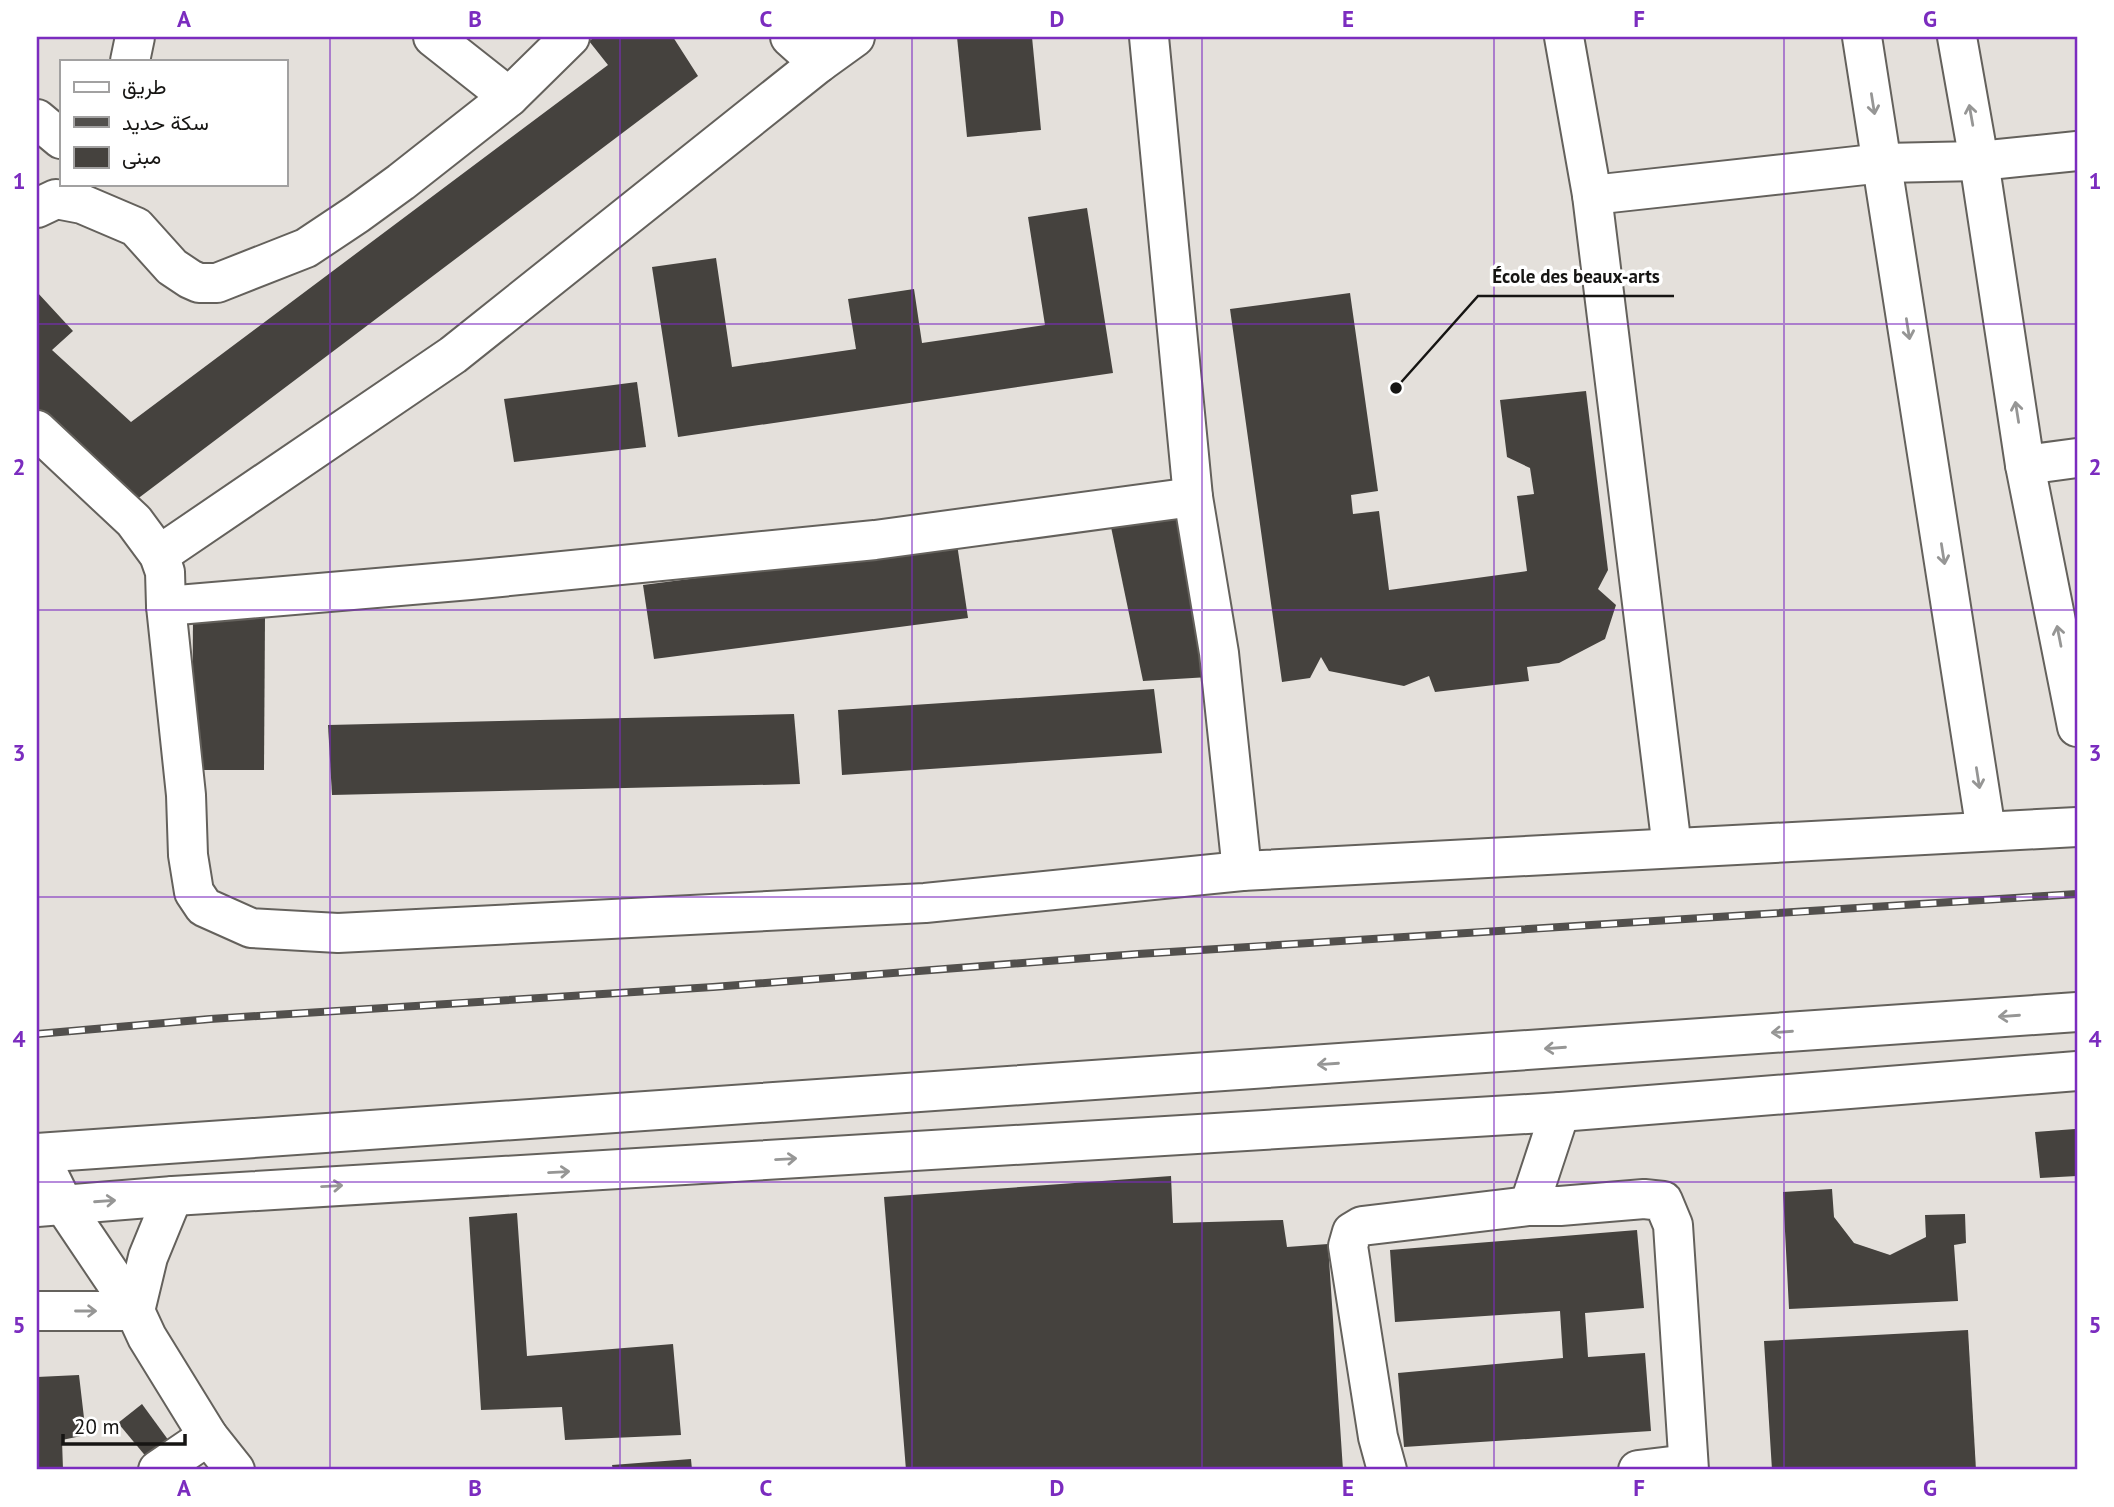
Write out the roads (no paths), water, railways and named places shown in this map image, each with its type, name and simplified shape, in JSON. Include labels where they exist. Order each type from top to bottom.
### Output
[{"type":"street","points":[[130,60],[135,37]]},
{"type":"street","points":[[433,37],[509,97]]},
{"type":"street","points":[[51,197],[82,204],[136,227],[172,267],[199,283],[217,283],[306,248],[401,182],[509,97],[570,37]]},
{"type":"street","points":[[790,37],[819,63]]},
{"type":"street","points":[[159,555],[453,355],[855,37]]},
{"type":"street","points":[[1149,37],[1193,497],[1219,653],[1242,871]]},
{"type":"street","points":[[1564,37],[1592,195],[1672,848]]},
{"type":"street","points":[[1862,37],[1986,831]]},
{"type":"street","points":[[1957,37],[1979,161],[2025,465],[2077,727]]},
{"type":"street","points":[[37,119],[60,138]]},
{"type":"street","points":[[1592,195],[1883,163],[1979,161],[2077,151]]},
{"type":"street","points":[[37,430],[134,521],[159,555],[164,572],[186,795],[188,855],[194,892],[204,907],[251,928],[338,933],[925,903],[1242,871],[2077,827]]},
{"type":"street","points":[[2025,465],[2077,458]]},
{"type":"street","points":[[166,606],[470,580],[874,540],[1193,497]]},
{"type":"street","points":[[234,1470],[208,1436],[147,1337],[135,1311],[50,1205],[37,1153],[2077,1012]]},
{"type":"street","points":[[50,1205],[1560,1112],[2077,1071]]},
{"type":"street","points":[[1529,1206],[1560,1112]]},
{"type":"street","points":[[135,1311],[148,1257],[173,1196]]},
{"type":"street","points":[[1387,1470],[1378,1437],[1348,1246],[1352,1232],[1362,1226],[1529,1206],[1644,1199],[1663,1201],[1673,1225],[1689,1467],[1638,1470]]},
{"type":"street","points":[[37,1311],[135,1311]]},
{"type":"street","points":[[158,1470],[208,1436]]},
{"type":"railway","points":[[37,1034],[210,1019],[713,987],[1138,954],[2077,894]]},
{"type":"place","name":"École des beaux-arts","points":[[1396,388]]}]
